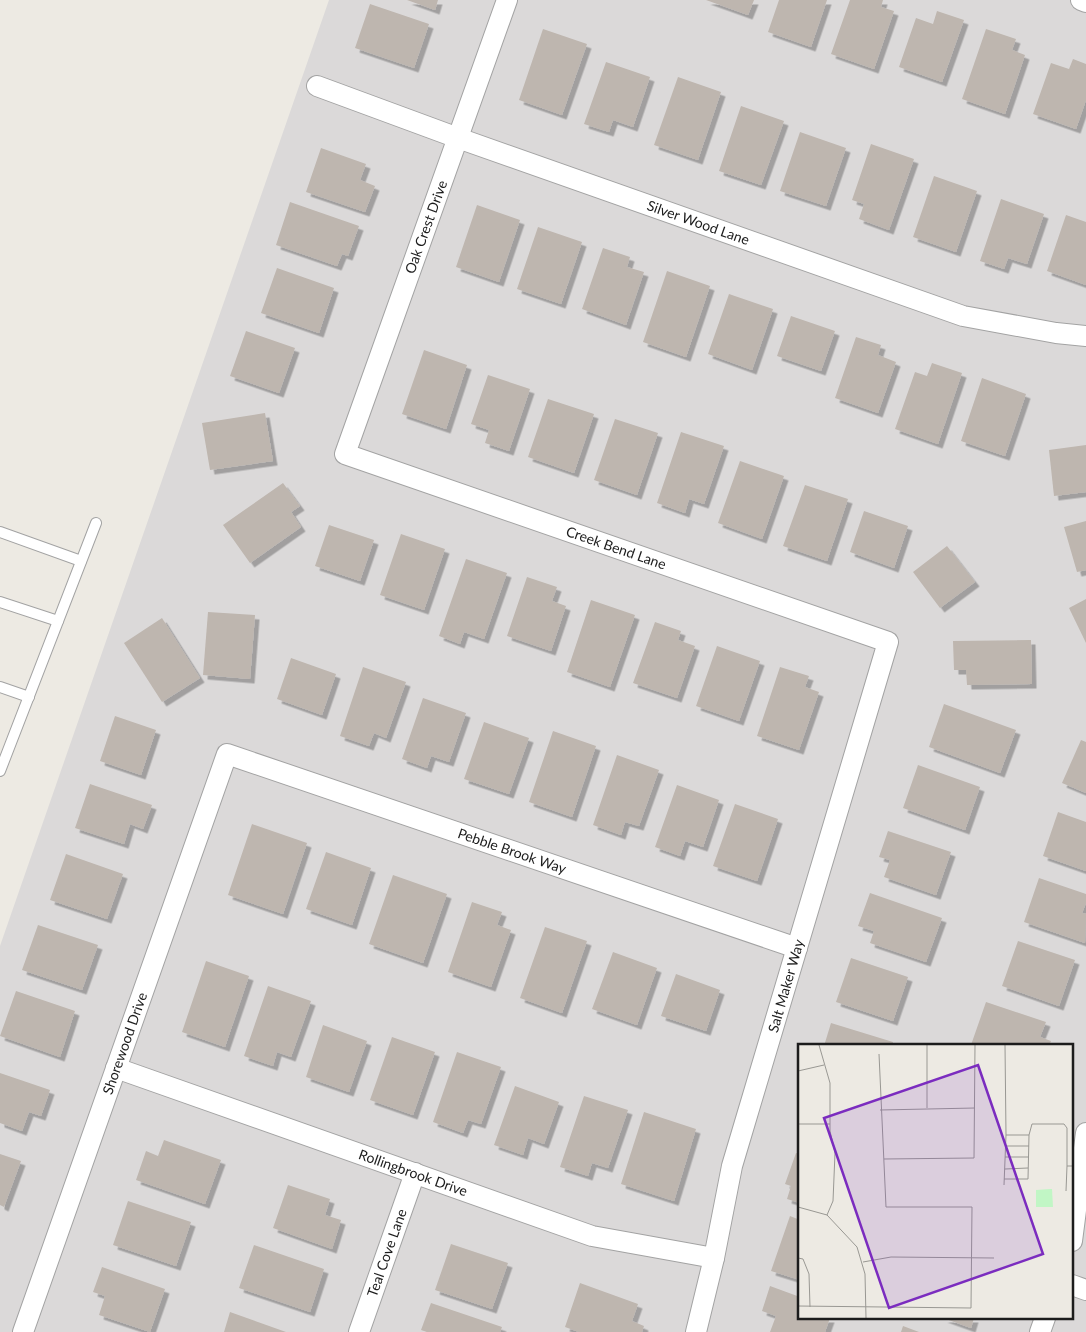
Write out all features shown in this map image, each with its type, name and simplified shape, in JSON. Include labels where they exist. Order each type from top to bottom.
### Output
[{"type":"street","name":"Oak Crest Drive","points":[[345,454],[507,0]]},
{"type":"street","points":[[1081,0],[1086,2]]},
{"type":"street","name":"Silver Wood Lane","points":[[317,86],[458,138],[963,316],[1056,333],[1086,336]]},
{"type":"street","name":"Creek Bend Lane","points":[[345,454],[888,642]]},
{"type":"street","name":"Salt Maker Way","points":[[696,1332],[714,1258],[732,1166],[888,642]]},
{"type":"street","name":"Pebble Brook Way","points":[[226,754],[797,948]]},
{"type":"street","name":"Shorewood Drive","points":[[23,1332],[226,754]]},
{"type":"street","name":"Rollingbrook Drive","points":[[116,1068],[592,1236],[714,1258]]},
{"type":"street","points":[[1074,1226],[1086,1133]]},
{"type":"street","name":"Teal Cove Lane","points":[[359,1332],[415,1173]]},
{"type":"street","points":[[1074,1286],[1086,1290]]},
{"type":"street","points":[[1040,1332],[1044,1320]]},
{"type":"lane","points":[[1,768],[96,523]]},
{"type":"lane","points":[[0,532],[81,560]]},
{"type":"lane","points":[[0,602],[58,621]]},
{"type":"lane","points":[[0,687],[29,697]]},
{"type":"shaded area","points":[[329,0],[1086,0],[1086,1332],[0,1332],[0,946]]},
{"type":"building","points":[[407,0],[438,0],[435,10]]},
{"type":"building","points":[[706,0],[754,0],[748,15]]},
{"type":"building","points":[[779,0],[827,0],[811,47],[768,32]]},
{"type":"building","points":[[850,0],[883,0],[881,7],[894,11],[874,69],[831,54]]},
{"type":"building","points":[[370,4],[429,24],[414,68],[355,48]]},
{"type":"building","points":[[937,11],[964,20],[942,82],[899,67],[916,18],[933,24]]},
{"type":"building","points":[[543,29],[587,44],[562,115],[519,100]]},
{"type":"building","points":[[986,29],[1016,39],[1012,50],[1025,55],[1005,114],[962,99]]},
{"type":"building","points":[[1073,59],[1086,64],[1086,100],[1076,129],[1033,114],[1051,63],[1069,69]]},
{"type":"building","points":[[606,62],[650,77],[633,127],[613,120],[609,132],[584,124]]},
{"type":"building","points":[[678,77],[721,92],[698,160],[654,145]]},
{"type":"building","points":[[741,106],[784,121],[761,185],[719,171]]},
{"type":"building","points":[[800,132],[846,148],[826,206],[780,191]]},
{"type":"building","points":[[871,144],[914,159],[889,230],[859,219],[864,204],[852,200]]},
{"type":"building","points":[[321,148],[366,164],[360,180],[375,186],[365,212],[306,192]]},
{"type":"building","points":[[934,176],[977,191],[956,252],[913,237]]},
{"type":"building","points":[[1001,199],[1044,214],[1027,264],[1008,258],[1004,269],[980,261]]},
{"type":"building","points":[[290,202],[359,226],[348,256],[342,254],[337,266],[276,245]]},
{"type":"building","points":[[477,205],[520,220],[499,282],[456,267]]},
{"type":"building","points":[[1066,215],[1086,222],[1086,285],[1047,271]]},
{"type":"building","points":[[538,227],[582,242],[561,304],[517,289]]},
{"type":"building","points":[[603,248],[630,257],[627,267],[644,272],[626,325],[582,309]]},
{"type":"building","points":[[277,268],[334,288],[319,333],[261,313]]},
{"type":"building","points":[[667,271],[710,286],[686,357],[643,342]]},
{"type":"building","points":[[729,294],[773,309],[752,370],[708,354]]},
{"type":"building","points":[[791,316],[835,331],[821,371],[777,356]]},
{"type":"building","points":[[246,331],[295,348],[279,393],[230,376]]},
{"type":"building","points":[[856,337],[881,345],[878,355],[896,362],[878,413],[835,398]]},
{"type":"building","points":[[424,350],[467,365],[446,429],[402,414]]},
{"type":"building","points":[[932,363],[962,373],[938,444],[895,429],[915,372],[927,376]]},
{"type":"building","points":[[488,375],[530,389],[509,451],[485,443],[489,430],[471,424]]},
{"type":"building","points":[[982,378],[1026,394],[1005,456],[961,441]]},
{"type":"building","points":[[548,399],[594,414],[574,473],[528,457]]},
{"type":"building","points":[[265,413],[273,461],[210,470],[202,423]]},
{"type":"building","points":[[615,419],[658,433],[637,495],[594,480]]},
{"type":"building","points":[[681,432],[724,446],[704,504],[689,499],[685,513],[657,503]]},
{"type":"building","points":[[1086,445],[1086,492],[1054,496],[1049,450]]},
{"type":"building","points":[[740,461],[784,476],[762,539],[718,523]]},
{"type":"building","points":[[283,483],[300,506],[291,512],[301,527],[250,563],[223,525]]},
{"type":"building","points":[[805,485],[848,499],[827,561],[783,546]]},
{"type":"building","points":[[864,511],[908,526],[894,568],[850,552]]},
{"type":"building","points":[[1086,521],[1086,570],[1077,572],[1064,527]]},
{"type":"building","points":[[329,525],[374,540],[360,581],[315,566]]},
{"type":"building","points":[[401,534],[445,549],[424,610],[380,595]]},
{"type":"building","points":[[947,546],[975,582],[940,608],[913,572]]},
{"type":"building","points":[[466,559],[507,573],[484,639],[464,632],[460,644],[439,636]]},
{"type":"building","points":[[527,577],[557,587],[552,601],[566,606],[551,651],[507,636]]},
{"type":"building","points":[[1086,599],[1086,643],[1069,608]]},
{"type":"building","points":[[591,600],[635,615],[610,687],[567,672]]},
{"type":"building","points":[[208,612],[255,615],[250,679],[203,675]]},
{"type":"building","points":[[162,618],[200,678],[162,702],[124,643]]},
{"type":"building","points":[[655,622],[681,631],[678,640],[695,646],[677,698],[633,683]]},
{"type":"building","points":[[1031,640],[1032,684],[967,685],[966,670],[954,670],[953,641]]},
{"type":"building","points":[[717,646],[760,661],[739,721],[696,706]]},
{"type":"building","points":[[291,658],[336,674],[322,715],[277,699]]},
{"type":"building","points":[[363,667],[406,682],[386,738],[374,733],[369,746],[340,736]]},
{"type":"building","points":[[780,667],[809,676],[805,687],[819,692],[799,750],[757,736]]},
{"type":"building","points":[[423,698],[466,713],[449,762],[431,756],[427,768],[402,759]]},
{"type":"building","points":[[944,704],[1016,730],[1000,773],[929,747]]},
{"type":"building","points":[[115,716],[156,730],[141,775],[100,761]]},
{"type":"building","points":[[484,722],[529,738],[509,794],[464,779]]},
{"type":"building","points":[[553,731],[596,746],[572,817],[529,802]]},
{"type":"building","points":[[1081,740],[1086,742],[1086,793],[1062,783]]},
{"type":"building","points":[[617,755],[659,770],[639,826],[625,822],[621,835],[593,825]]},
{"type":"building","points":[[918,765],[980,787],[965,830],[903,808]]},
{"type":"building","points":[[90,784],[152,805],[143,829],[130,824],[124,844],[75,828]]},
{"type":"building","points":[[677,785],[719,800],[703,847],[685,841],[680,856],[655,847]]},
{"type":"building","points":[[735,804],[778,819],[757,881],[713,866]]},
{"type":"building","points":[[1058,812],[1086,822],[1086,871],[1043,856]]},
{"type":"building","points":[[252,824],[307,843],[283,914],[228,895]]},
{"type":"building","points":[[888,831],[951,852],[936,895],[884,877],[890,860],[879,857]]},
{"type":"building","points":[[326,852],[371,868],[352,925],[306,909]]},
{"type":"building","points":[[66,854],[123,874],[107,919],[50,900]]},
{"type":"building","points":[[393,875],[447,894],[423,963],[369,944]]},
{"type":"building","points":[[1039,878],[1086,894],[1086,903],[1082,913],[1086,914],[1085,943],[1024,922]]},
{"type":"building","points":[[870,893],[942,918],[926,962],[870,943],[874,931],[858,926]]},
{"type":"building","points":[[472,902],[502,912],[497,925],[511,930],[491,987],[448,972]]},
{"type":"building","points":[[38,925],[98,945],[82,990],[22,970]]},
{"type":"building","points":[[545,927],[587,941],[562,1013],[520,998]]},
{"type":"building","points":[[1018,941],[1075,960],[1059,1006],[1002,986]]},
{"type":"building","points":[[613,952],[657,968],[637,1025],[592,1009]]},
{"type":"building","points":[[851,958],[908,977],[893,1021],[836,1002]]},
{"type":"building","points":[[206,961],[249,976],[225,1047],[182,1032]]},
{"type":"building","points":[[676,974],[720,990],[706,1031],[661,1016]]},
{"type":"building","points":[[268,986],[311,1001],[291,1057],[277,1052],[273,1066],[244,1056]]},
{"type":"building","points":[[16,991],[75,1011],[60,1057],[0,1036]]},
{"type":"building","points":[[986,1002],[1046,1022],[1040,1037],[1051,1041],[1050,1044],[971,1044]]},
{"type":"building","points":[[831,1023],[893,1042],[892,1044],[825,1044]]},
{"type":"building","points":[[323,1025],[367,1041],[349,1092],[306,1077]]},
{"type":"building","points":[[392,1037],[435,1052],[413,1115],[370,1100]]},
{"type":"building","points":[[457,1052],[501,1067],[481,1124],[468,1120],[463,1133],[433,1122]]},
{"type":"building","points":[[0,1073],[50,1090],[41,1116],[29,1112],[22,1131],[0,1123]]},
{"type":"building","points":[[515,1086],[559,1102],[544,1144],[528,1138],[523,1155],[494,1145]]},
{"type":"building","points":[[584,1096],[628,1110],[608,1168],[592,1163],[588,1176],[560,1167]]},
{"type":"building","points":[[644,1112],[696,1129],[674,1201],[621,1184]]},
{"type":"building","points":[[164,1140],[221,1160],[205,1204],[136,1180],[146,1151],[158,1156]]},
{"type":"building","points":[[796,1153],[798,1154],[798,1202],[787,1199],[791,1186],[785,1184]]},
{"type":"building","points":[[0,1154],[21,1161],[4,1207],[0,1205]]},
{"type":"building","points":[[288,1185],[330,1199],[325,1215],[341,1220],[332,1249],[273,1228]]},
{"type":"building","points":[[128,1201],[191,1222],[176,1266],[113,1245]]},
{"type":"building","points":[[790,1216],[798,1219],[798,1279],[771,1271]]},
{"type":"building","points":[[451,1244],[508,1263],[492,1309],[435,1290]]},
{"type":"building","points":[[254,1245],[324,1269],[310,1312],[239,1288]]},
{"type":"building","points":[[102,1267],[165,1289],[150,1332],[99,1315],[105,1296],[93,1292]]},
{"type":"building","points":[[580,1283],[638,1304],[632,1321],[644,1326],[642,1332],[579,1332],[565,1327]]},
{"type":"building","points":[[770,1286],[798,1296],[798,1320],[829,1320],[825,1332],[770,1332],[776,1316],[762,1311]]},
{"type":"building","points":[[431,1303],[502,1327],[500,1332],[427,1332],[421,1330]]},
{"type":"building","points":[[230,1312],[286,1332],[224,1332]]},
{"type":"building","points":[[949,1320],[973,1320],[971,1328]]},
{"type":"building","points":[[903,1326],[919,1332],[901,1332]]}]
